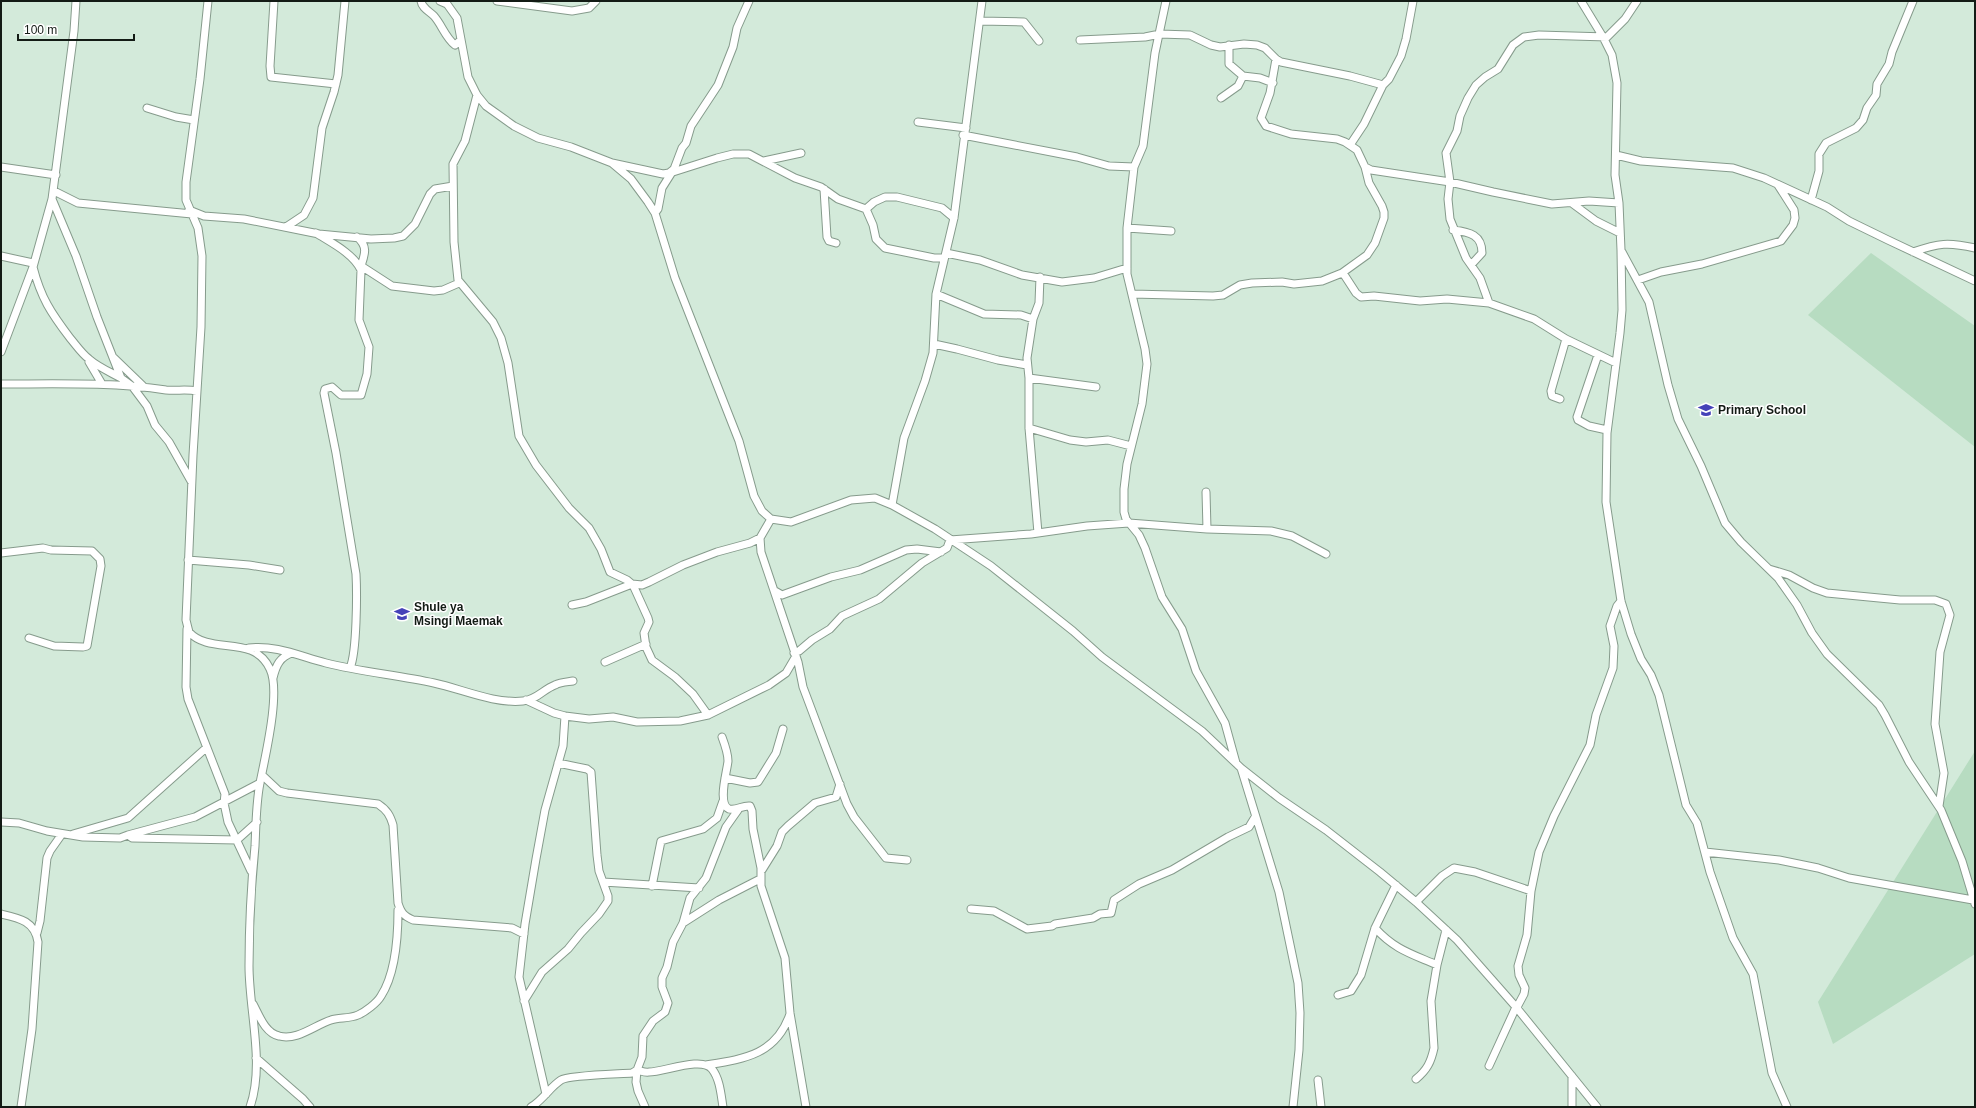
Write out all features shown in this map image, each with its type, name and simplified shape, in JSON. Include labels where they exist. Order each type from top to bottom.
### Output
[{"type":"street","points":[[1,352],[33,265],[54,191],[74,32],[76,1]]},
{"type":"street","points":[[208,1],[200,79],[186,182],[186,200],[198,228],[202,256],[201,327],[186,603],[187,694],[206,748],[225,794],[224,803],[228,822],[252,874]]},
{"type":"street","points":[[274,1],[270,66],[272,77],[336,84]]},
{"type":"street","points":[[286,227],[304,215],[313,198],[322,128],[336,84],[345,1]]},
{"type":"street","points":[[421,1],[422,4],[436,18],[455,45],[461,40]]},
{"type":"street","points":[[440,1],[447,4],[457,18],[468,77],[477,95],[496,114],[514,126],[538,138],[571,147],[612,164],[663,174],[733,154],[749,154],[795,178],[824,189],[838,199],[866,209],[873,225],[876,239],[885,248],[934,258],[945,255],[980,260],[1022,275],[1062,282],[1074,282],[1094,278],[1127,268]]},
{"type":"street","points":[[497,1],[559,10],[580,11],[589,8],[596,1]]},
{"type":"street","points":[[655,213],[658,209],[662,188],[674,171],[682,148],[689,136],[691,126],[718,86],[733,47],[737,28],[749,1]]},
{"type":"street","points":[[892,505],[904,438],[925,381],[934,344],[936,294],[954,218],[963,135],[966,128],[970,82],[982,1]]},
{"type":"street","points":[[1166,1],[1152,76],[1143,146],[1134,168],[1127,228],[1127,268],[1147,364],[1142,404],[1126,469],[1124,495],[1125,515],[1139,535],[1162,597],[1182,629],[1196,671],[1225,723],[1279,892],[1298,982],[1300,1050],[1293,1107]]},
{"type":"street","points":[[1350,145],[1360,130],[1383,85],[1389,79],[1404,46],[1414,1]]},
{"type":"street","points":[[1581,1],[1603,37],[1612,55],[1615,68],[1615,175],[1619,203],[1622,310],[1607,430],[1606,502],[1621,601],[1631,634],[1641,659],[1651,675],[1659,695],[1686,805],[1697,823],[1733,938],[1753,974],[1772,1073],[1787,1107]]},
{"type":"street","points":[[1489,303],[1480,278],[1471,265],[1453,230],[1450,218],[1448,198],[1450,182],[1447,164],[1447,150],[1457,131],[1460,116],[1468,98],[1476,85],[1498,69],[1518,40],[1524,37],[1539,35],[1603,37],[1613,33],[1637,1]]},
{"type":"street","points":[[1811,200],[1819,171],[1819,154],[1826,143],[1856,128],[1863,120],[1867,108],[1876,95],[1878,84],[1889,64],[1892,52],[1913,1]]},
{"type":"street","points":[[980,21],[1024,22],[1039,41]]},
{"type":"street","points":[[1080,40],[1138,38],[1160,34],[1190,35],[1211,45],[1220,47],[1229,45],[1257,45],[1269,52],[1276,59],[1383,85]]},
{"type":"street","points":[[1229,45],[1229,64],[1243,76],[1260,78],[1273,83]]},
{"type":"street","points":[[1132,294],[1218,295],[1230,291],[1240,285],[1252,283],[1309,283],[1343,273],[1371,250],[1384,218],[1384,208],[1369,183],[1357,150],[1337,139],[1291,134],[1266,126],[1261,118],[1273,83],[1276,59]]},
{"type":"street","points":[[1221,98],[1238,86],[1243,76]]},
{"type":"street","points":[[477,95],[467,137],[454,161],[454,242],[459,283],[493,322],[502,338],[508,363],[518,431],[531,456],[569,508],[589,528],[601,549],[610,572],[632,584],[637,590],[649,622],[644,631],[646,644],[655,664],[675,677],[693,694],[708,715]]},
{"type":"street","points":[[148,108],[194,120]]},
{"type":"street","points":[[918,122],[966,128]]},
{"type":"street","points":[[963,135],[1077,157],[1109,166],[1134,168]]},
{"type":"street","points":[[764,161],[801,152]]},
{"type":"street","points":[[1616,155],[1641,161],[1733,168],[1778,185],[1827,207],[1850,221],[1975,281]]},
{"type":"street","points":[[612,164],[631,179],[655,213],[676,278],[739,441],[754,496],[762,511],[772,520],[791,522],[851,500],[874,498],[892,505],[935,529],[991,566],[1073,631],[1102,657],[1202,731],[1238,765],[1279,798],[1326,830],[1416,902],[1446,930],[1516,1008],[1597,1107]]},
{"type":"street","points":[[1,167],[56,175]]},
{"type":"street","points":[[1364,167],[1379,171],[1450,182],[1552,204],[1573,204],[1589,201],[1619,203]]},
{"type":"street","points":[[1638,280],[1661,272],[1702,264],[1781,241],[1793,225],[1795,218],[1794,210],[1778,185]]},
{"type":"street","points":[[54,191],[78,203],[191,212],[204,216],[244,219],[316,233],[385,239],[403,236],[415,224],[430,194],[435,189],[453,186]]},
{"type":"street","points":[[824,189],[827,237],[829,241],[836,243]]},
{"type":"street","points":[[866,209],[874,202],[885,197],[897,197],[942,208],[954,218]]},
{"type":"street","points":[[52,199],[75,253],[97,317],[121,378]]},
{"type":"street","points":[[1573,204],[1596,221],[1620,233]]},
{"type":"street","points":[[1127,228],[1171,231]]},
{"type":"street","points":[[1453,230],[1476,236],[1481,243],[1482,253],[1471,265]]},
{"type":"street","points":[[316,233],[392,286],[434,291],[443,290],[459,283]]},
{"type":"street","points":[[350,668],[353,655],[357,594],[356,574],[324,393],[325,389],[332,387],[341,395],[358,396],[363,392],[367,374],[369,347],[359,320],[362,280],[360,265],[365,252],[365,246],[357,237]]},
{"type":"street","points":[[1913,252],[1932,245],[1947,243],[1975,248]]},
{"type":"street","points":[[1621,250],[1649,302],[1668,385],[1678,419],[1701,466],[1720,514],[1741,542],[1778,578],[1797,605],[1812,633],[1827,654],[1879,705],[1909,762],[1939,806],[1962,861],[1974,902],[1849,878],[1818,868],[1779,860],[1705,852]]},
{"type":"street","points":[[1,256],[33,265]]},
{"type":"street","points":[[33,265],[40,293],[50,311],[87,358],[102,384]]},
{"type":"street","points":[[1343,273],[1356,293],[1361,297],[1374,296],[1420,301],[1447,299],[1489,303],[1534,318],[1566,339],[1584,346],[1598,355],[1616,363]]},
{"type":"street","points":[[1038,533],[1029,428],[1029,378],[1027,365],[1033,318],[1039,303],[1040,277]]},
{"type":"street","points":[[936,294],[984,314],[1021,315],[1033,318]]},
{"type":"street","points":[[1560,399],[1552,396],[1551,391],[1566,339]]},
{"type":"street","points":[[934,344],[998,360],[1027,365]]},
{"type":"street","points":[[1598,355],[1577,417],[1583,424],[1607,430]]},
{"type":"street","points":[[87,358],[100,368],[121,378],[132,386],[149,408],[155,425],[169,442],[192,483]]},
{"type":"street","points":[[114,358],[144,386]]},
{"type":"street","points":[[1029,378],[1096,387]]},
{"type":"street","points":[[1,384],[64,382],[144,386],[169,390],[186,388],[197,391]]},
{"type":"street","points":[[1029,428],[1070,440],[1086,442],[1108,440],[1131,446]]},
{"type":"street","points":[[1206,492],[1207,529]]},
{"type":"street","points":[[572,605],[586,602],[632,584],[642,585],[683,565],[717,552],[750,543],[760,538],[772,520]]},
{"type":"street","points":[[950,540],[1038,533],[1087,526],[1130,524],[1207,529],[1272,531],[1292,536],[1326,554]]},
{"type":"street","points":[[760,538],[761,552],[795,654],[805,692],[847,804],[854,817],[878,849],[889,859],[907,860]]},
{"type":"street","points":[[187,629],[191,634],[199,639],[246,648],[270,647],[327,663],[380,675],[430,682],[492,698],[526,700],[554,713],[566,716],[589,718],[613,717],[637,722],[680,721],[708,715],[779,679],[786,673],[795,654],[812,640],[830,629],[842,616],[884,596],[922,563],[947,548],[950,540]]},
{"type":"street","points":[[1,553],[38,548],[62,549],[92,551],[100,559],[101,566],[86,646],[54,646],[30,638]]},
{"type":"street","points":[[774,591],[782,595],[793,592],[831,577],[860,570],[906,550],[917,549],[941,552]]},
{"type":"street","points":[[188,560],[249,565],[280,570]]},
{"type":"street","points":[[1767,568],[1789,574],[1813,588],[1827,593],[1900,600],[1935,600],[1946,604],[1950,615],[1940,652],[1935,724],[1944,773],[1939,806]]},
{"type":"street","points":[[1489,1066],[1524,994],[1525,988],[1519,974],[1518,966],[1527,935],[1530,891],[1544,840],[1590,745],[1596,714],[1613,668],[1614,646],[1610,626],[1617,606],[1621,601]]},
{"type":"street","points":[[604,662],[646,644]]},
{"type":"street","points":[[246,648],[259,654],[271,670],[273,678],[273,705],[260,783],[249,915],[249,967],[256,1058],[256,1082],[250,1107]]},
{"type":"street","points":[[273,678],[278,662],[286,655],[292,653]]},
{"type":"street","points":[[526,700],[538,696],[554,685],[573,681]]},
{"type":"street","points":[[546,1094],[519,977],[524,934],[545,810],[563,746],[566,716]]},
{"type":"street","points":[[725,778],[750,783],[758,782],[776,753],[783,729]]},
{"type":"street","points":[[652,886],[661,841],[703,829],[718,818],[723,800],[727,754],[722,738]]},
{"type":"street","points":[[21,1107],[32,1029],[38,953],[37,933],[40,921],[47,858],[50,850],[66,834],[128,818],[206,748]]},
{"type":"street","points":[[524,1001],[542,972],[568,949],[599,914],[608,901],[599,871],[591,772],[587,769],[558,763]]},
{"type":"street","points":[[252,1001],[268,1029],[279,1037],[300,1034],[328,1020],[359,1015],[380,998],[386,989],[396,942],[398,903],[393,825],[390,815],[384,808],[378,804],[279,791],[262,775]]},
{"type":"street","points":[[1,822],[19,823],[66,834],[120,838],[195,817],[260,783]]},
{"type":"street","points":[[683,923],[761,876],[777,846],[782,832],[815,803],[836,797],[840,784]]},
{"type":"street","points":[[723,800],[726,808],[726,826]]},
{"type":"street","points":[[645,1107],[637,1089],[637,1070],[642,1056],[643,1034],[653,1021],[662,1015],[667,1007],[668,1003],[662,987],[662,978],[667,967],[673,942],[683,923],[690,898],[706,878],[726,826],[738,810],[747,806],[751,808],[753,829],[758,851],[761,876],[760,886],[786,958],[790,1013],[806,1107]]},
{"type":"street","points":[[726,808],[738,810]]},
{"type":"street","points":[[971,909],[994,912],[1024,928],[1036,929],[1093,918],[1100,914],[1111,913],[1114,900],[1139,884],[1172,870],[1228,837],[1249,827],[1255,817]]},
{"type":"street","points":[[128,835],[132,838],[237,840],[257,822]]},
{"type":"street","points":[[1416,902],[1442,876],[1454,868],[1475,872],[1530,891]]},
{"type":"street","points":[[603,882],[699,888]]},
{"type":"street","points":[[1338,995],[1351,991],[1358,980],[1366,960],[1375,928],[1396,885]]},
{"type":"street","points":[[398,903],[402,914],[413,920],[512,928],[524,934]]},
{"type":"street","points":[[1,914],[27,922],[37,933]]},
{"type":"street","points":[[1375,928],[1404,952],[1437,965]]},
{"type":"street","points":[[1416,1079],[1428,1069],[1434,1048],[1431,1001],[1437,965],[1446,930]]},
{"type":"street","points":[[531,1107],[556,1084],[567,1078],[632,1073],[637,1070],[649,1072],[688,1065],[706,1065],[749,1057],[762,1051],[780,1036],[790,1013]]},
{"type":"street","points":[[256,1058],[309,1106]]},
{"type":"street","points":[[706,1065],[713,1070],[716,1077],[723,1107]]},
{"type":"street","points":[[1572,1076],[1572,1107]]},
{"type":"street","points":[[1318,1080],[1321,1107]]},
{"type":"green space","points":[[1871,253],[1975,326],[1975,447],[1808,315]]},
{"type":"green space","points":[[1975,751],[1975,954],[1833,1044],[1818,1002]]},
{"type":"place","name":"Primary School","points":[[1706,410]]},
{"type":"place","name":"Shule ya Msingi Maemak","points":[[402,614]]}]
